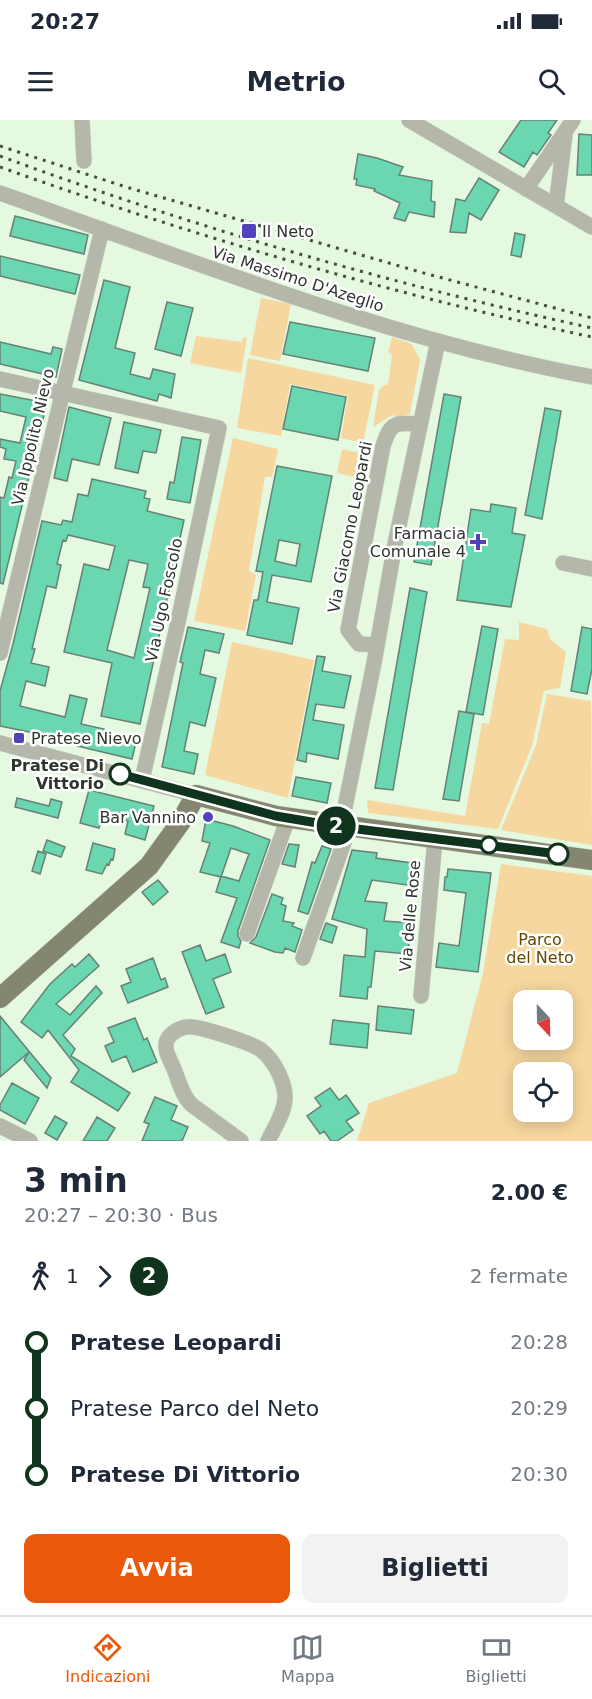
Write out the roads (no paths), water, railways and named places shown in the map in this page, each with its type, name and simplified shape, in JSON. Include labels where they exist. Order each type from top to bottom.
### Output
[{"type":"main road","points":[[0,998],[149,866],[180,824],[196,795],[260,813],[288,818],[592,860]]},
{"type":"main road","points":[[0,985],[166,843]]},
{"type":"street","points":[[82,120],[84,161]]},
{"type":"street","points":[[409,120],[592,227]]},
{"type":"street","points":[[526,189],[569,126]]},
{"type":"street","points":[[556,206],[569,126]]},
{"type":"street","name":"Via Massimo D'Azeglio","points":[[0,193],[260,287],[438,341],[535,366],[592,377]]},
{"type":"street","name":"Via Ippolito Nievo","points":[[0,652],[102,229]]},
{"type":"street","points":[[303,958],[345,827],[377,645],[438,341]]},
{"type":"street","points":[[0,379],[62,393]]},
{"type":"street","name":"Via Ugo Foscolo","points":[[62,393],[219,428],[142,780]]},
{"type":"street","name":"Via Giacomo Leopardi","points":[[377,645],[359,644],[348,630],[383,446],[388,429],[397,423],[420,424]]},
{"type":"street","points":[[563,563],[592,569]]},
{"type":"street","points":[[0,743],[196,795]]},
{"type":"street","points":[[247,934],[288,818]]},
{"type":"street","name":"Via delle Rose","points":[[421,996],[435,839]]},
{"type":"street","points":[[241,1141],[185,1098],[166,1051],[168,1039],[177,1030],[192,1027],[219,1035],[251,1045],[268,1057],[281,1081],[285,1097],[282,1112],[268,1141]]},
{"type":"street","points":[[0,1126],[30,1141]]},
{"type":"railway","points":[[0,146],[126,187],[420,272],[592,318]]},
{"type":"railway","points":[[0,156],[146,207],[293,252],[442,293],[592,328]]},
{"type":"railway","points":[[0,167],[146,217],[293,262],[442,302],[592,337]]},
{"type":"place","name":"Il Neto","points":[[249,231]]},
{"type":"place","name":"Farmacia Comunale 4","points":[[478,542]]},
{"type":"place","name":"Pratese Nievo","points":[[19,738]]},
{"type":"place","name":"Pratese Di Vittorio","points":[[120,774]]},
{"type":"place","name":"Bar Vannino","points":[[208,817]]},
{"type":"park label","name":"Parco del Neto","points":[[540,948]]}]
